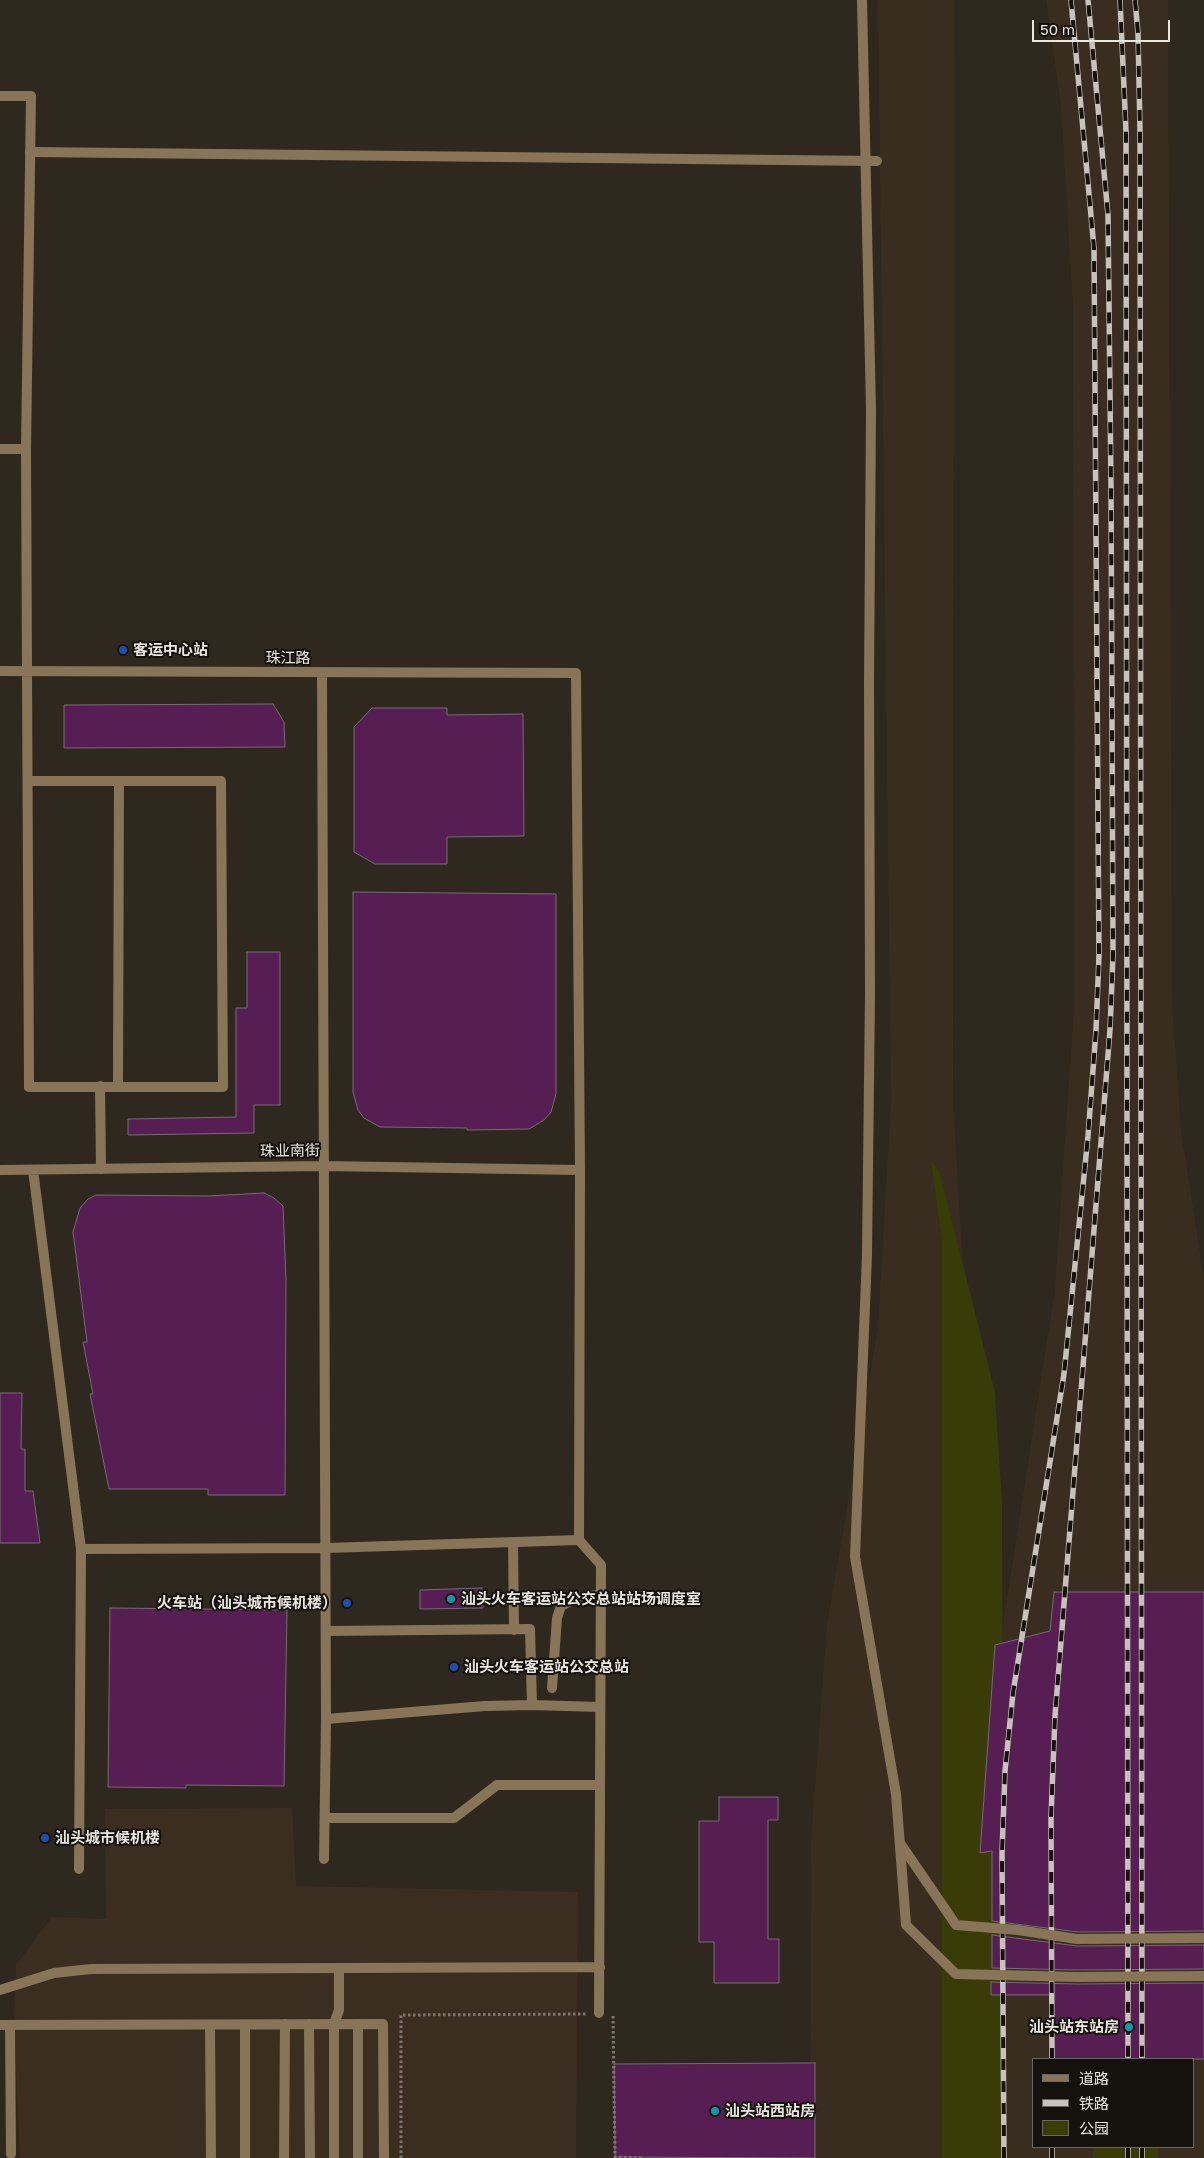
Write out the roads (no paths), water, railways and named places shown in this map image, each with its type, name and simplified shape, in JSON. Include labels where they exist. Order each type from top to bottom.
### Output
[{"type":"street","points":[[862,0],[871,410],[869,672],[870,1004],[867,1255],[855,1557],[896,1794],[906,1925],[956,1974],[1077,1978],[1204,1976]]},
{"type":"street","points":[[0,96],[31,96],[26,449],[29,1087],[223,1087],[220,781],[28,781]]},
{"type":"street","points":[[30,152],[877,161]]},
{"type":"street","points":[[0,449],[26,449]]},
{"type":"street","name":"珠江路","points":[[0,671],[576,672],[580,1170]]},
{"type":"street","points":[[322,673],[326,1548],[324,1859]]},
{"type":"street","points":[[118,1086],[119,781]]},
{"type":"street","points":[[100,1086],[101,1170]]},
{"type":"street","name":"珠业南街","points":[[0,1170],[323,1166],[580,1170]]},
{"type":"street","points":[[33,1170],[81,1549],[79,1869]]},
{"type":"street","points":[[580,1170],[579,1540],[601,1565],[599,2014]]},
{"type":"street","points":[[81,1549],[326,1548],[579,1540]]},
{"type":"street","points":[[513,1542],[514,1630]]},
{"type":"street","points":[[552,1688],[557,1618],[560,1606],[578,1597],[600,1596]]},
{"type":"street","points":[[326,1631],[530,1629],[532,1705]]},
{"type":"street","points":[[326,1719],[485,1706],[600,1707]]},
{"type":"street","points":[[325,1818],[454,1818],[497,1785],[600,1785]]},
{"type":"street","points":[[899,1842],[956,1925],[1018,1930],[1077,1939],[1204,1938]]},
{"type":"street","points":[[0,1990],[54,1973],[91,1969],[600,1966]]},
{"type":"street","points":[[334,2158],[334,2024],[339,2010],[339,1968]]},
{"type":"street","points":[[284,2158],[285,2024]]},
{"type":"street","points":[[309,2024],[310,2158]]},
{"type":"street","points":[[358,2024],[358,2158]]},
{"type":"street","points":[[11,2154],[5,2025],[384,2024],[384,2158]]},
{"type":"street","points":[[210,2025],[211,2158]]},
{"type":"street","points":[[245,2025],[245,2158]]},
{"type":"railway","points":[[1004,2158],[1002,1853],[1005,1771],[1013,1693],[1064,1374],[1088,1136],[1096,1030],[1099,956],[1094,248],[1071,0]]},
{"type":"railway","points":[[1052,2058],[1051,1817],[1055,1716],[1110,1030],[1113,955],[1108,215],[1088,0]]},
{"type":"railway","points":[[1120,0],[1126,131],[1128,2058]]},
{"type":"railway","points":[[1135,0],[1138,33],[1140,130],[1142,2058]]},
{"type":"railway","points":[[1052,2148],[1052,2158]]},
{"type":"railway","points":[[1128,2148],[1128,2158]]},
{"type":"railway","points":[[1142,2148],[1142,2158]]},
{"type":"place","name":"客运中心站","points":[[123,650]]},
{"type":"place","name":"汕头火车客运站公交总站站场调度室","points":[[451,1599]]},
{"type":"place","name":"火车站（汕头城市候机楼）","points":[[347,1603]]},
{"type":"place","name":"汕头火车客运站公交总站","points":[[454,1667]]},
{"type":"place","name":"汕头城市候机楼","points":[[45,1838]]},
{"type":"place","name":"汕头站东站房","points":[[1129,2027]]},
{"type":"place","name":"汕头站西站房","points":[[715,2111]]}]
